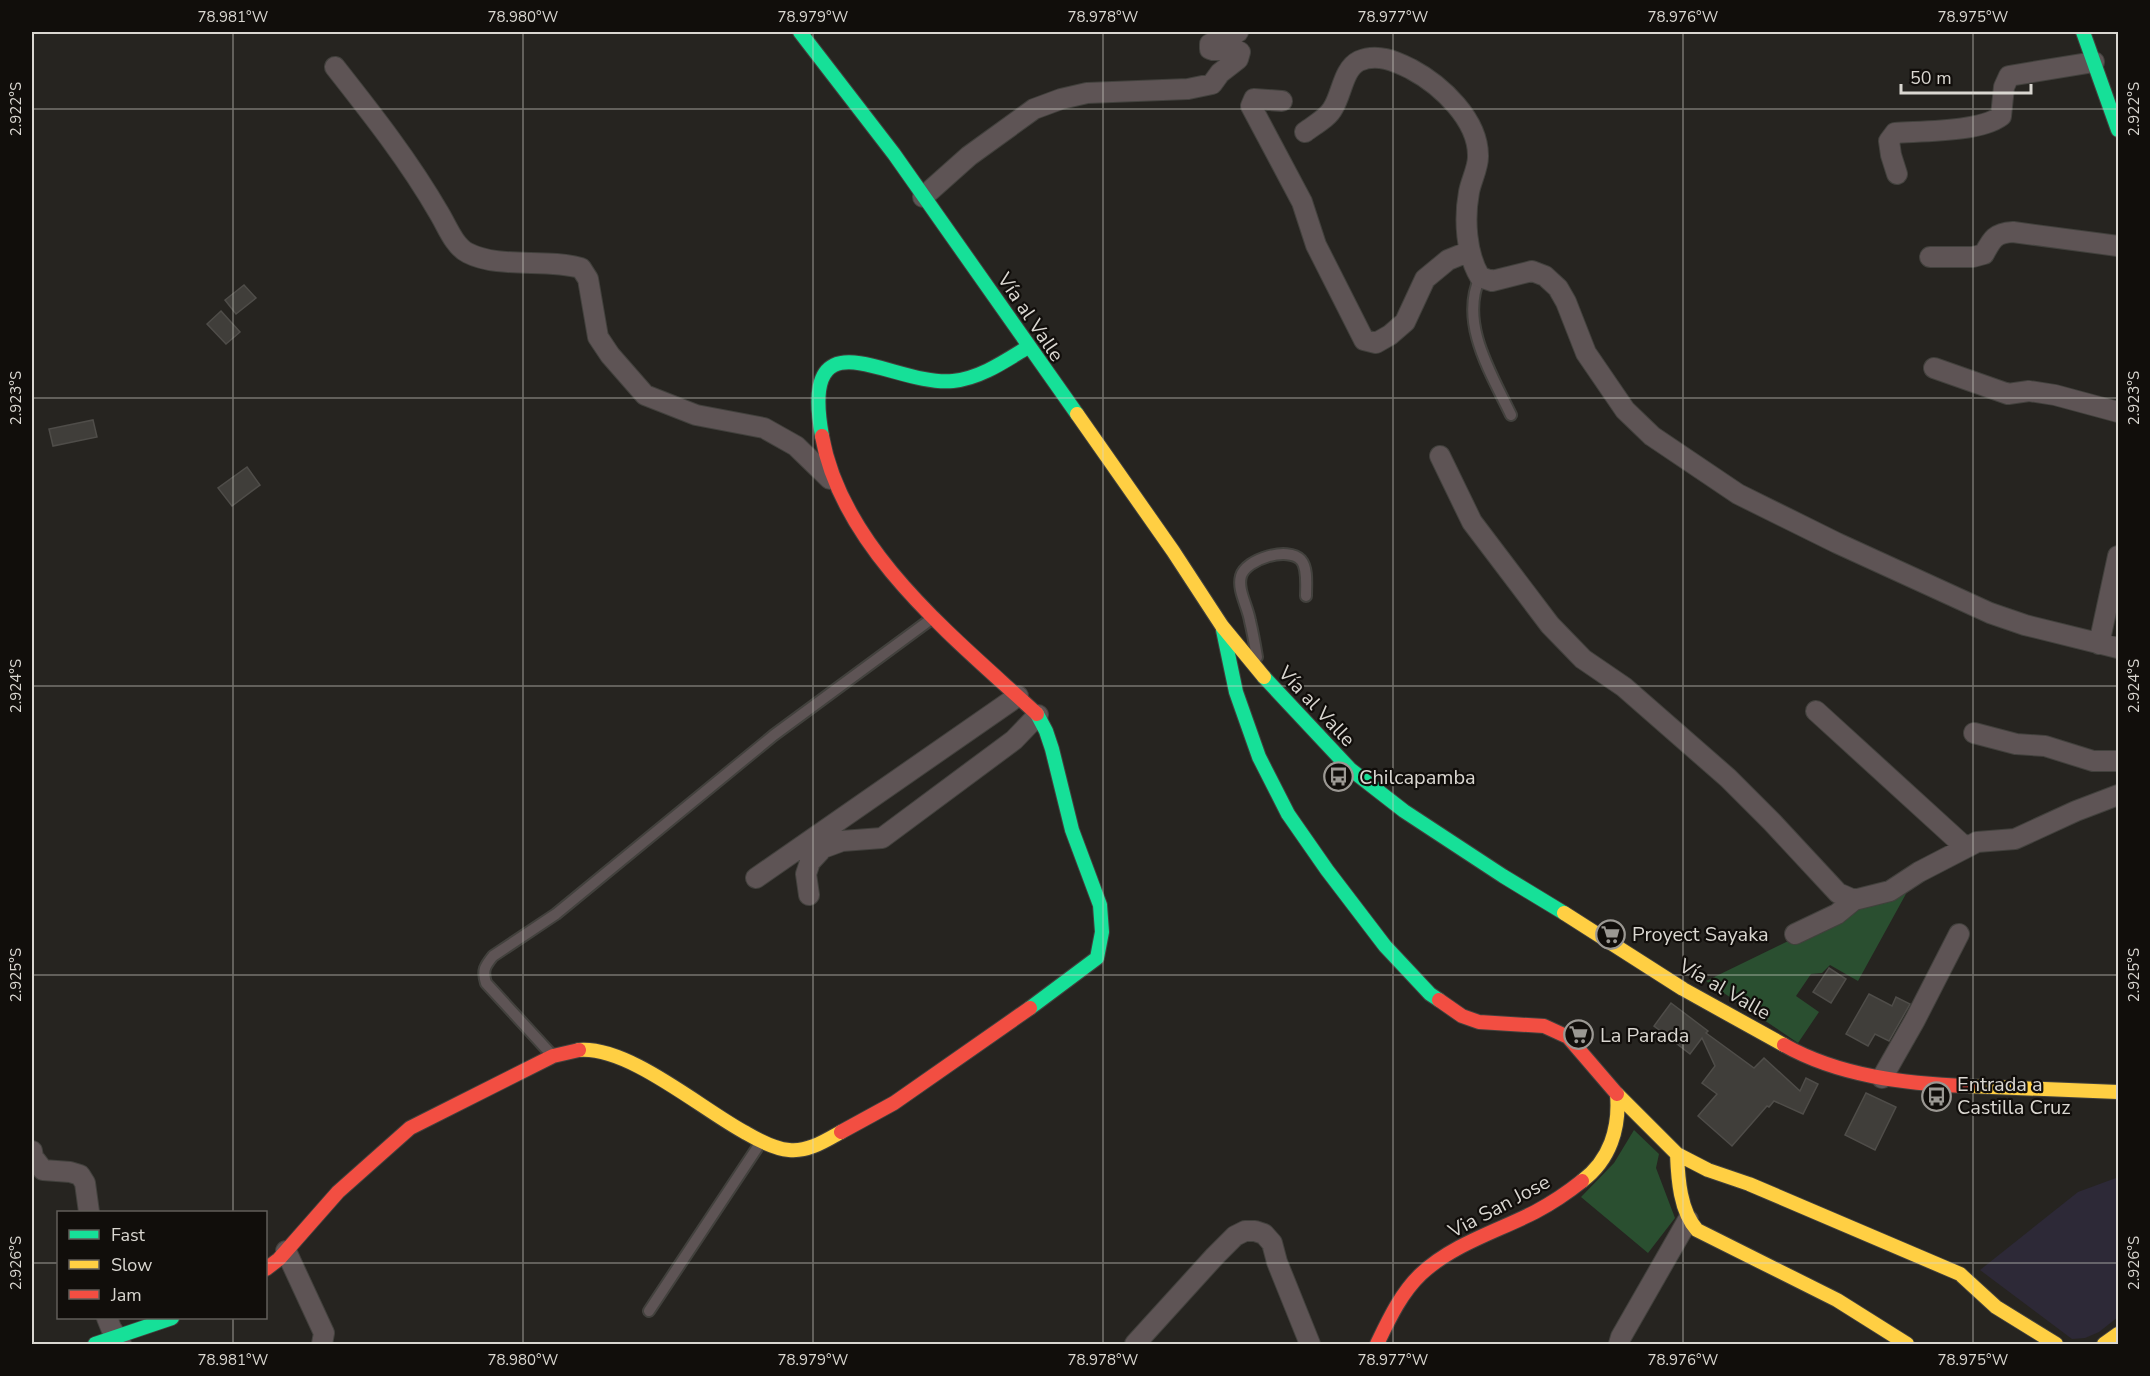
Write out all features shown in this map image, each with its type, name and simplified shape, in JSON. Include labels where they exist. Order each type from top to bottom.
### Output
[{"type":"street","name":"Vía al Valle","points":[[800,32],[894,154],[1173,551],[1222,626],[1260,673],[1350,769],[1404,811],[1503,876],[1683,989],[1794,1051],[1850,1072],[1882,1078],[1956,1086],[2118,1092]]},
{"type":"street","points":[[923,197],[969,156],[1035,109],[1061,99],[1087,93],[1188,89],[1212,84],[1238,59],[1240,52],[1213,50],[1210,49],[1210,44],[1238,32]]},
{"type":"street","points":[[1897,174],[1889,141],[1895,133],[1971,127],[1993,122],[2001,116],[2004,87],[2009,76],[2088,42],[2118,130]]},
{"type":"street","points":[[1305,132],[1332,110],[1347,74],[1356,62],[1370,57],[1391,60],[1429,80],[1446,93],[1465,117],[1474,137],[1478,157],[1468,195],[1468,235],[1473,265],[1480,277],[1492,280],[1532,271],[1545,276],[1558,288],[1566,302],[1586,353],[1625,410],[1652,436],[1738,494],[1858,553],[1990,613],[2025,625],[2109,646],[2118,556]]},
{"type":"street","points":[[335,67],[381,125],[420,183],[454,240],[466,252],[484,260],[566,264],[581,268],[588,279],[598,337],[610,355],[645,395],[696,415],[764,428],[796,446],[836,485]]},
{"type":"street","points":[[1282,100],[1254,99],[1251,106],[1302,202],[1316,245],[1364,340],[1376,343],[1390,335],[1405,322],[1425,279],[1448,260],[1470,251]]},
{"type":"street","points":[[1930,257],[1973,257],[1984,254],[1991,240],[2001,233],[2013,232],[2118,246]]},
{"type":"street","points":[[267,1268],[279,1259],[338,1192],[410,1128],[553,1056],[581,1049],[607,1053],[644,1070],[726,1122],[761,1141],[789,1150],[816,1146],[894,1103],[1065,983],[1097,957],[1102,932],[1100,905],[1072,830],[1052,749],[1038,715],[903,587],[865,536],[836,485],[818,428],[816,393],[822,375],[839,364],[868,364],[907,376],[942,381],[981,375],[1028,347]]},
{"type":"street","points":[[1934,368],[2008,394],[2030,391],[2055,395],[2118,412]]},
{"type":"street","points":[[1440,456],[1472,522],[1550,625],[1583,659],[1624,687],[1728,778],[1838,893],[1854,900]]},
{"type":"street","points":[[1222,626],[1236,692],[1264,766],[1288,814],[1326,870],[1384,946],[1430,994],[1462,1016],[1479,1022],[1544,1026],[1568,1037],[1617,1094],[1677,1154],[1708,1170],[1749,1184],[1824,1218],[1960,1274],[1996,1306],[2056,1344]]},
{"type":"street","points":[[756,879],[1018,696]]},
{"type":"street","points":[[1816,711],[1965,847]]},
{"type":"street","points":[[809,895],[806,874],[810,862],[823,848],[842,841],[882,838],[1014,740],[1038,715]]},
{"type":"street","points":[[1974,733],[2016,744],[2044,746],[2093,761],[2118,761]]},
{"type":"street","points":[[1795,934],[1837,914],[1854,900],[1890,891],[1965,847],[1977,842],[2015,839],[2118,795]]},
{"type":"street","points":[[1882,1078],[1959,934]]},
{"type":"street","name":"Via San Jose","points":[[1377,1344],[1396,1304],[1431,1266],[1453,1252],[1545,1206],[1584,1182],[1599,1165],[1616,1131],[1617,1094]]},
{"type":"street","points":[[32,1152],[43,1170],[80,1175],[85,1182],[89,1211]]},
{"type":"street","points":[[1677,1154],[1678,1173],[1688,1220],[1697,1230],[1837,1300],[1907,1344]]},
{"type":"street","points":[[1619,1344],[1621,1336],[1688,1220]]},
{"type":"street","points":[[1135,1344],[1235,1236],[1245,1231],[1264,1234],[1272,1243],[1277,1262],[1310,1344]]},
{"type":"street","points":[[286,1251],[324,1333],[322,1344]]},
{"type":"street","points":[[108,1319],[119,1341]]},
{"type":"street","points":[[95,1344],[119,1341],[168,1319]]},
{"type":"lane","points":[[1480,277],[1474,291],[1472,315],[1487,365],[1511,415]]},
{"type":"lane","points":[[1260,673],[1250,619],[1240,586],[1241,574],[1250,565],[1269,555],[1292,554],[1302,561],[1306,576],[1306,596]]},
{"type":"lane","points":[[553,1056],[486,983],[482,972],[493,956],[556,914],[774,735],[934,617]]},
{"type":"lane","points":[[649,1311],[761,1141]]},
{"type":"shaded area","points":[[2116,1178],[2118,1180],[2118,1317],[2099,1332],[2085,1338],[2072,1339],[1980,1270],[2078,1192]]},
{"type":"green space","points":[[1907,892],[1858,981],[1830,965],[1822,973],[1811,974],[1796,996],[1819,1012],[1798,1043],[1706,981],[1862,905]]},
{"type":"green space","points":[[1634,1130],[1659,1154],[1656,1168],[1675,1218],[1648,1253],[1581,1197],[1614,1163]]},
{"type":"building","points":[[244,285],[256,298],[236,314],[225,300]]},
{"type":"building","points":[[221,311],[240,332],[226,344],[207,324]]},
{"type":"building","points":[[93,420],[97,437],[53,446],[49,429]]},
{"type":"building","points":[[247,467],[260,485],[232,506],[218,488]]},
{"type":"building","points":[[1829,968],[1846,979],[1831,1003],[1813,992]]},
{"type":"building","points":[[1869,994],[1892,1006],[1896,997],[1910,1004],[1889,1041],[1875,1034],[1868,1046],[1846,1034]]},
{"type":"building","points":[[1671,1003],[1708,1031],[1706,1033],[1754,1068],[1764,1058],[1800,1091],[1806,1078],[1818,1084],[1803,1114],[1774,1101],[1732,1146],[1698,1116],[1717,1094],[1702,1083],[1715,1066],[1702,1038],[1690,1054],[1654,1026]]},
{"type":"building","points":[[1866,1093],[1896,1107],[1875,1150],[1845,1135]]},
{"type":"traffic: fast","points":[[800,32],[894,154],[1077,414]]},
{"type":"traffic: fast","points":[[2083,32],[2118,130]]},
{"type":"traffic: fast","points":[[822,436],[819,397],[824,374],[837,364],[856,363],[929,380],[953,381],[983,373],[1028,347]]},
{"type":"traffic: fast","points":[[1223,630],[1236,692],[1259,757],[1288,814],[1385,946],[1430,994],[1439,1000]]},
{"type":"traffic: fast","points":[[1264,677],[1350,769],[1404,811],[1564,913]]},
{"type":"traffic: fast","points":[[1030,1008],[1097,958],[1102,932],[1100,905],[1072,830],[1052,749],[1037,714]]},
{"type":"traffic: fast","points":[[95,1344],[169,1319]]},
{"type":"traffic: slow","points":[[1077,414],[1173,551],[1222,626],[1264,677]]},
{"type":"traffic: slow","points":[[1564,913],[1683,989],[1784,1045]]},
{"type":"traffic: slow","points":[[579,1050],[599,1051],[642,1068],[746,1133],[778,1148],[803,1149],[841,1132]]},
{"type":"traffic: slow","points":[[1968,1086],[2118,1092]]},
{"type":"traffic: slow","points":[[1617,1094],[1677,1154],[1708,1170],[1749,1184],[1960,1274],[1996,1307],[2056,1344]]},
{"type":"traffic: slow","points":[[1582,1181],[1600,1163],[1611,1142],[1617,1119],[1617,1094]]},
{"type":"traffic: slow","points":[[1677,1154],[1683,1204],[1697,1230],[1837,1300],[1907,1344]]},
{"type":"traffic: slow","points":[[2104,1344],[2118,1334]]},
{"type":"traffic: jam","points":[[822,436],[834,478],[853,517],[877,554],[939,623],[1037,714]]},
{"type":"traffic: jam","points":[[1439,1000],[1462,1016],[1479,1022],[1544,1026],[1568,1037],[1617,1094]]},
{"type":"traffic: jam","points":[[841,1132],[894,1103],[1030,1008]]},
{"type":"traffic: jam","points":[[1784,1045],[1805,1056],[1850,1071],[1897,1080],[1968,1086]]},
{"type":"traffic: jam","points":[[267,1268],[279,1259],[338,1192],[410,1128],[553,1056],[579,1050]]},
{"type":"traffic: jam","points":[[1377,1344],[1407,1289],[1421,1274],[1447,1254],[1541,1209],[1582,1181]]},
{"type":"place","name":"Chilcapamba","points":[[1338,777]]},
{"type":"place","name":"Proyect Sayaka","points":[[1611,934]]},
{"type":"place","name":"La Parada","points":[[1579,1035]]},
{"type":"place","name":"Entrada a Castilla Cruz","points":[[1936,1096]]}]
